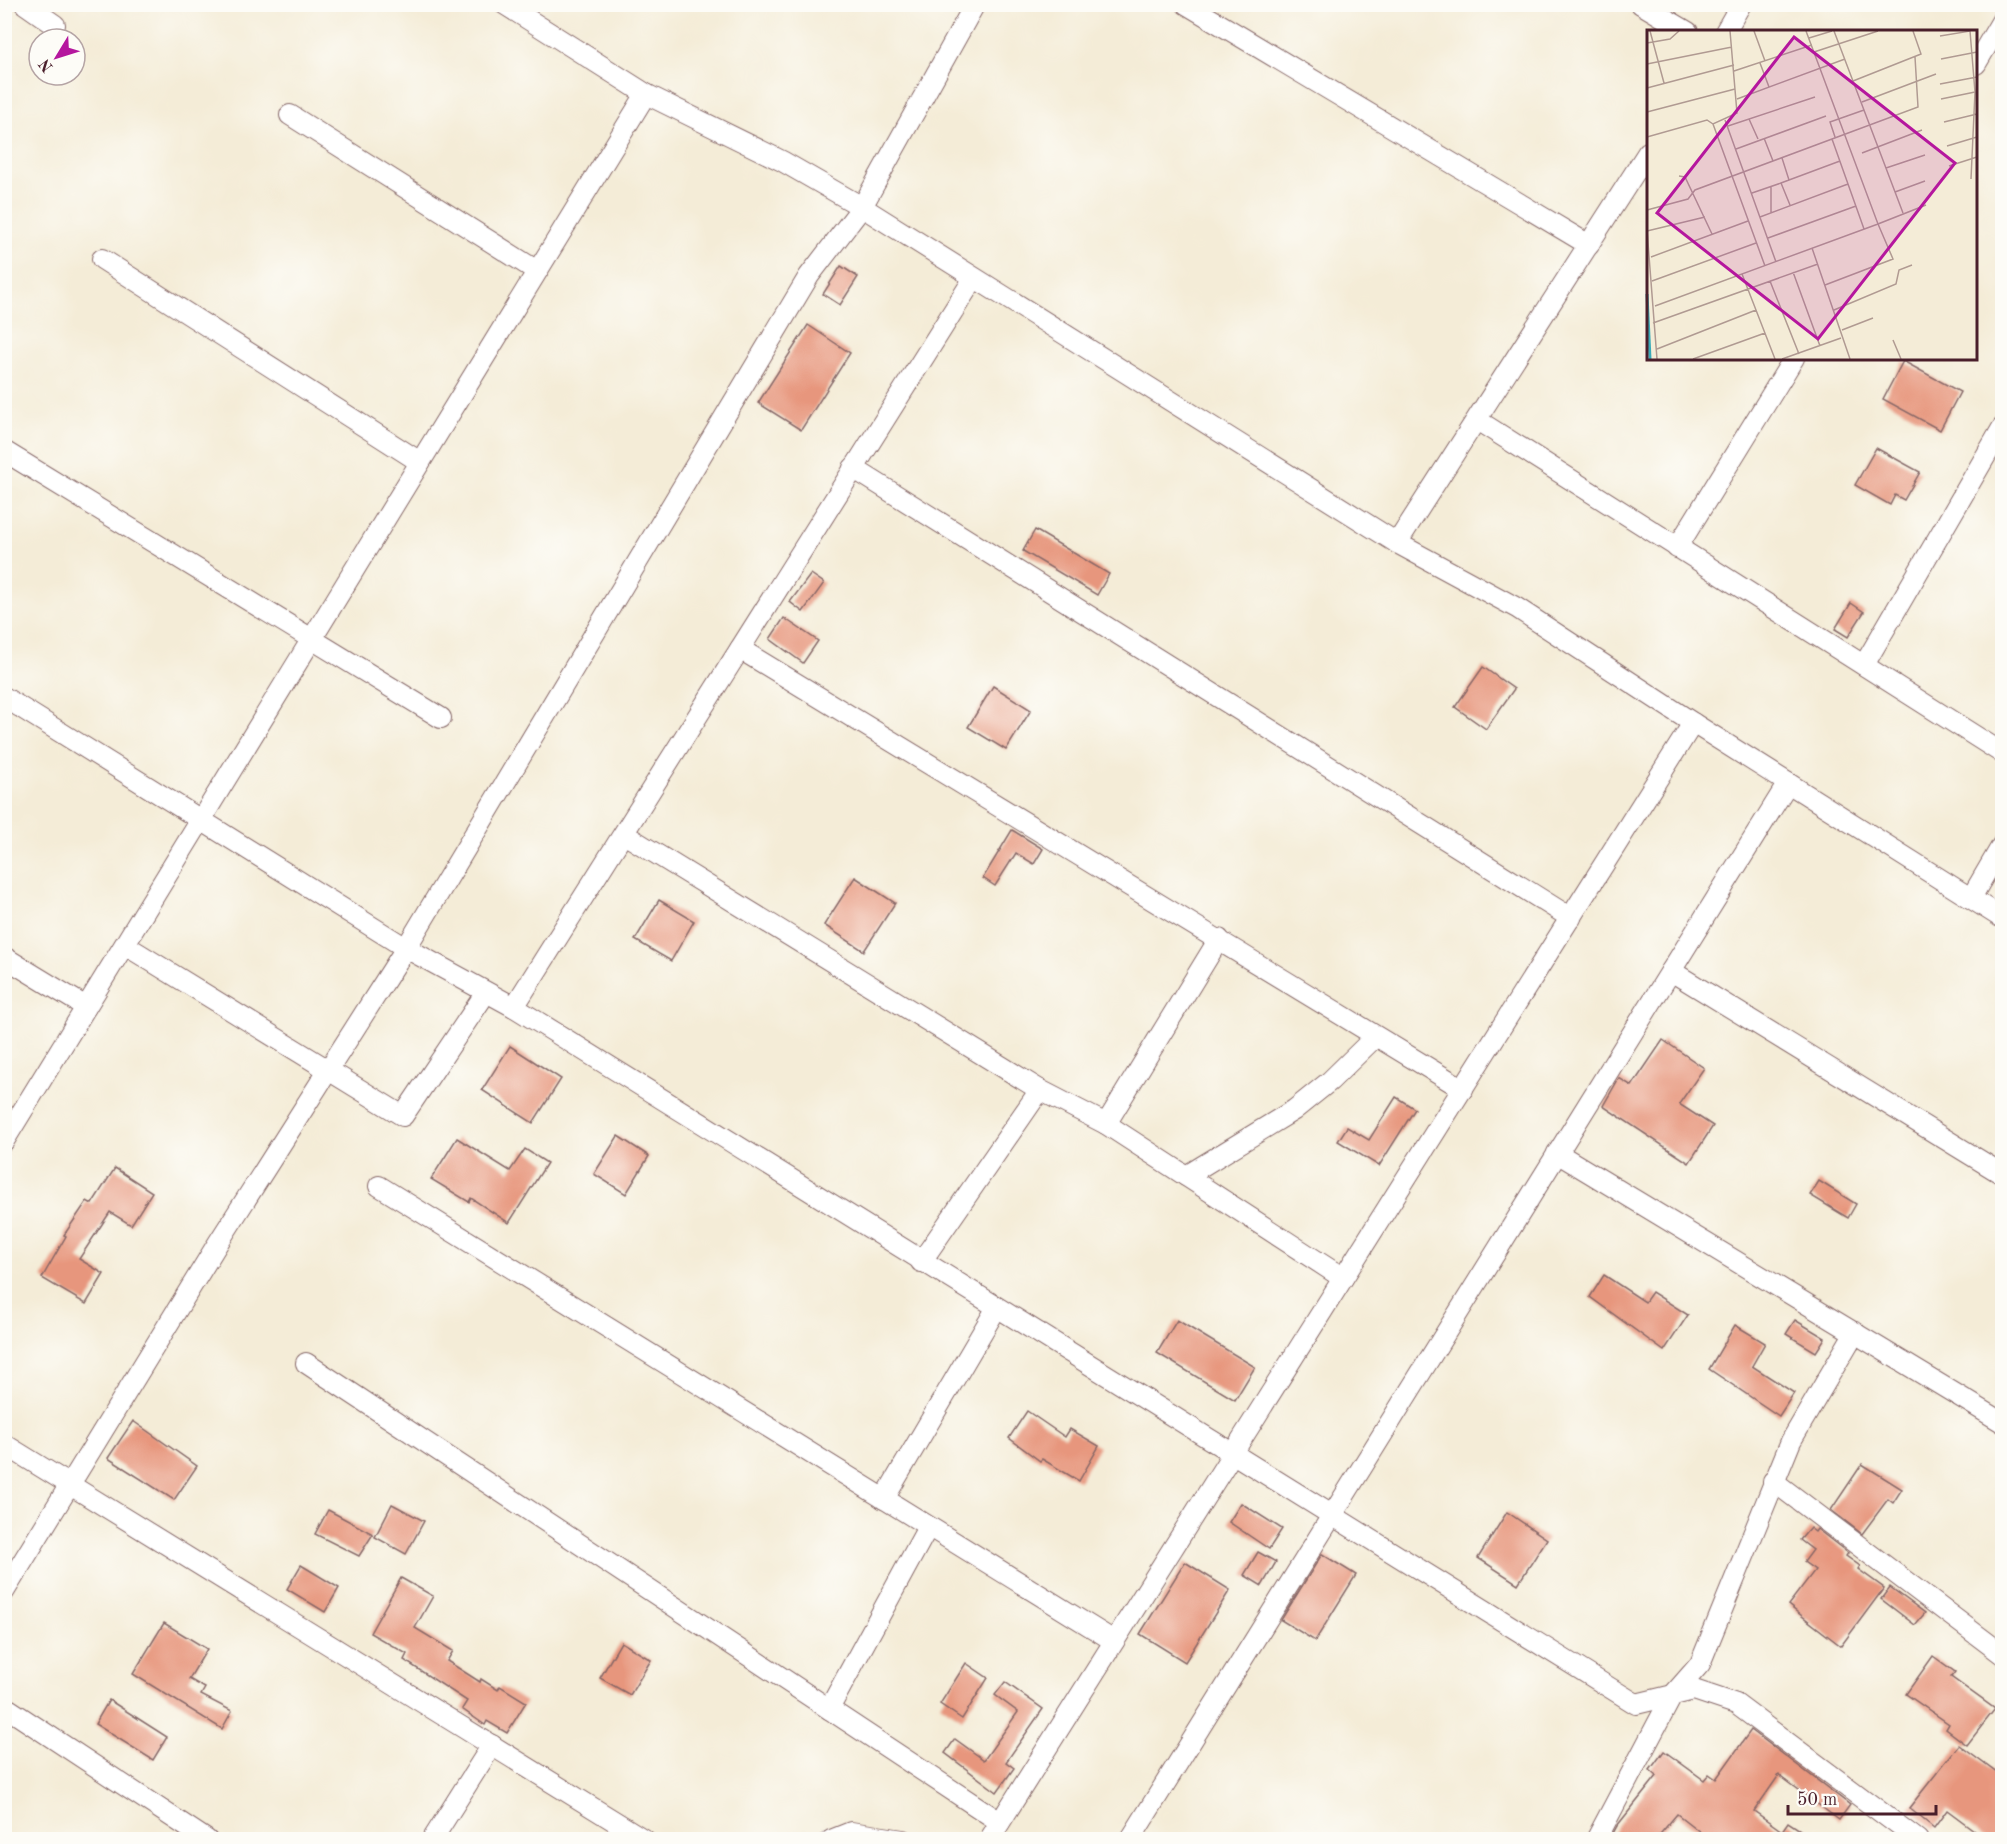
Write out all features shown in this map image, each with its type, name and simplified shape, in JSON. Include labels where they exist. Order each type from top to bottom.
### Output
[{"type":"street","points":[[25,4],[55,25]]},
{"type":"street","points":[[504,4],[646,94],[782,161],[862,207],[1397,543],[1517,608],[1693,723],[2002,918]]},
{"type":"street","points":[[4,1592],[327,1071],[406,948],[809,276],[862,207],[975,4]]},
{"type":"street","points":[[1186,4],[1589,245]]},
{"type":"street","points":[[1641,4],[1685,30]]},
{"type":"street","points":[[1726,30],[1741,4]]},
{"type":"street","points":[[1977,62],[2002,20]]},
{"type":"street","points":[[4,1141],[646,94]]},
{"type":"street","points":[[290,115],[537,271]]},
{"type":"street","points":[[1397,543],[1647,154]]},
{"type":"street","points":[[102,259],[420,462]]},
{"type":"street","points":[[514,1007],[974,278]]},
{"type":"street","points":[[1677,548],[1793,360]]},
{"type":"street","points":[[1477,420],[2002,753]]},
{"type":"street","points":[[1864,665],[2002,428]]},
{"type":"street","points":[[4,451],[441,718]]},
{"type":"street","points":[[853,468],[1571,918]]},
{"type":"street","points":[[740,649],[1462,1089]]},
{"type":"street","points":[[4,698],[406,948],[485,994],[514,1007],[996,1309],[1636,1704],[1694,1690],[1736,1704],[1918,1839]]},
{"type":"street","points":[[989,1839],[1693,723]]},
{"type":"street","points":[[1130,1839],[1788,783]]},
{"type":"street","points":[[624,834],[1040,1090],[1106,1124],[1343,1278]]},
{"type":"street","points":[[1971,898],[2002,845]]},
{"type":"street","points":[[1106,1124],[1219,939]]},
{"type":"street","points":[[124,945],[403,1116],[485,994]]},
{"type":"street","points":[[4,957],[86,1007]]},
{"type":"street","points":[[1671,971],[2002,1174]]},
{"type":"street","points":[[1186,1176],[1294,1110],[1330,1081],[1375,1037]]},
{"type":"street","points":[[921,1262],[1040,1090]]},
{"type":"street","points":[[1557,1153],[2002,1422]]},
{"type":"street","points":[[380,1186],[1114,1641]]},
{"type":"street","points":[[884,1500],[996,1309]]},
{"type":"street","points":[[1596,1839],[1672,1696],[1700,1665],[1791,1441],[1855,1332]]},
{"type":"street","points":[[306,1364],[1000,1822]]},
{"type":"street","points":[[4,1444],[645,1839]]},
{"type":"street","points":[[1773,1481],[2002,1654]]},
{"type":"street","points":[[829,1709],[928,1527]]},
{"type":"street","points":[[4,1706],[207,1839]]},
{"type":"street","points":[[432,1839],[492,1745]]},
{"type":"street","points":[[831,1839],[851,1832],[903,1839]]},
{"type":"building","points":[[841,266],[858,277],[840,305],[823,294]]},
{"type":"building","points":[[808,325],[850,353],[801,430],[758,403]]},
{"type":"building","points":[[1903,361],[1960,392],[1940,430],[1883,399]]},
{"type":"building","points":[[1876,448],[1920,472],[1904,500],[1895,495],[1890,505],[1855,485]]},
{"type":"building","points":[[1035,530],[1109,574],[1097,595],[1023,551]]},
{"type":"building","points":[[811,574],[824,583],[803,612],[790,602]]},
{"type":"building","points":[[1851,603],[1864,612],[1848,637],[1835,629]]},
{"type":"building","points":[[784,618],[818,641],[803,663],[770,639]]},
{"type":"building","points":[[1483,667],[1514,689],[1486,729],[1455,707]]},
{"type":"building","points":[[993,686],[1031,710],[1006,750],[968,727]]},
{"type":"building","points":[[1012,830],[1043,849],[1034,864],[1016,853],[995,886],[983,878]]},
{"type":"building","points":[[855,877],[895,903],[864,951],[824,925]]},
{"type":"building","points":[[659,900],[694,921],[671,961],[635,940]]},
{"type":"building","points":[[1663,1040],[1704,1068],[1679,1104],[1713,1126],[1689,1163],[1603,1106],[1619,1078],[1632,1086]]},
{"type":"building","points":[[510,1046],[561,1079],[533,1123],[482,1090]]},
{"type":"building","points":[[1396,1097],[1415,1109],[1379,1166],[1338,1141],[1347,1127],[1369,1140]]},
{"type":"building","points":[[618,1136],[649,1156],[626,1194],[594,1174]]},
{"type":"building","points":[[457,1138],[510,1171],[525,1149],[547,1163],[509,1223],[471,1198],[469,1202],[431,1179]]},
{"type":"building","points":[[115,1168],[152,1192],[131,1225],[110,1212],[79,1259],[104,1274],[86,1304],[42,1278],[66,1236],[64,1235],[87,1201],[92,1204]]},
{"type":"building","points":[[1819,1181],[1856,1204],[1848,1218],[1810,1195]]},
{"type":"building","points":[[1604,1275],[1645,1302],[1652,1292],[1688,1315],[1664,1351],[1590,1297]]},
{"type":"building","points":[[1177,1320],[1255,1367],[1235,1400],[1157,1353]]},
{"type":"building","points":[[1795,1320],[1825,1338],[1816,1352],[1786,1334]]},
{"type":"building","points":[[1735,1325],[1765,1343],[1752,1366],[1794,1393],[1779,1416],[1709,1369]]},
{"type":"building","points":[[1027,1411],[1065,1437],[1070,1429],[1099,1446],[1079,1481],[1042,1459],[1040,1461],[1009,1438]]},
{"type":"building","points":[[133,1421],[197,1466],[174,1500],[108,1458]]},
{"type":"building","points":[[1862,1464],[1902,1489],[1893,1503],[1888,1499],[1862,1534],[1831,1510]]},
{"type":"building","points":[[1241,1503],[1282,1529],[1269,1549],[1229,1522]]},
{"type":"building","points":[[392,1504],[424,1521],[406,1554],[375,1537]]},
{"type":"building","points":[[328,1510],[373,1534],[359,1556],[315,1534]]},
{"type":"building","points":[[1507,1512],[1547,1539],[1518,1584],[1478,1558]]},
{"type":"building","points":[[1810,1528],[1815,1532],[1817,1529],[1848,1553],[1846,1556],[1860,1566],[1858,1569],[1884,1588],[1841,1646],[1788,1605],[1815,1570],[1804,1562],[1813,1550],[1800,1540]]},
{"type":"building","points":[[1258,1552],[1276,1562],[1262,1586],[1244,1575]]},
{"type":"building","points":[[1322,1554],[1356,1575],[1315,1641],[1281,1620]]},
{"type":"building","points":[[1185,1562],[1230,1590],[1185,1662],[1140,1634]]},
{"type":"building","points":[[301,1565],[339,1588],[325,1612],[287,1589]]},
{"type":"building","points":[[401,1578],[433,1596],[415,1628],[453,1651],[447,1661],[480,1682],[481,1679],[498,1690],[500,1686],[526,1702],[507,1733],[487,1721],[485,1725],[462,1709],[467,1701],[404,1660],[407,1654],[370,1633]]},
{"type":"building","points":[[1890,1587],[1925,1613],[1915,1625],[1881,1599]]},
{"type":"building","points":[[164,1623],[207,1649],[189,1679],[205,1688],[201,1695],[232,1711],[222,1729],[133,1674]]},
{"type":"building","points":[[621,1642],[651,1660],[630,1695],[600,1678]]},
{"type":"building","points":[[1933,1656],[1955,1672],[1951,1677],[1995,1709],[1967,1745],[1946,1729],[1949,1724],[1906,1694]]},
{"type":"building","points":[[966,1663],[988,1678],[962,1719],[940,1704]]},
{"type":"building","points":[[1005,1682],[1043,1709],[1006,1762],[1014,1768],[997,1792],[945,1753],[955,1739],[984,1760],[1018,1712],[995,1695]]},
{"type":"building","points":[[109,1700],[167,1737],[153,1760],[95,1724]]},
{"type":"building","points":[[1751,1730],[1850,1805],[1839,1820],[1779,1775],[1754,1811],[1782,1831],[1788,1822],[1814,1839],[1709,1839],[1677,1814],[1656,1839],[1610,1839],[1617,1826],[1657,1776],[1650,1770],[1664,1751],[1704,1780],[1709,1774],[1716,1779]]},
{"type":"building","points":[[1959,1745],[2002,1777],[2002,1828],[1994,1839],[1986,1839],[1947,1810],[1934,1828],[1909,1808]]}]
